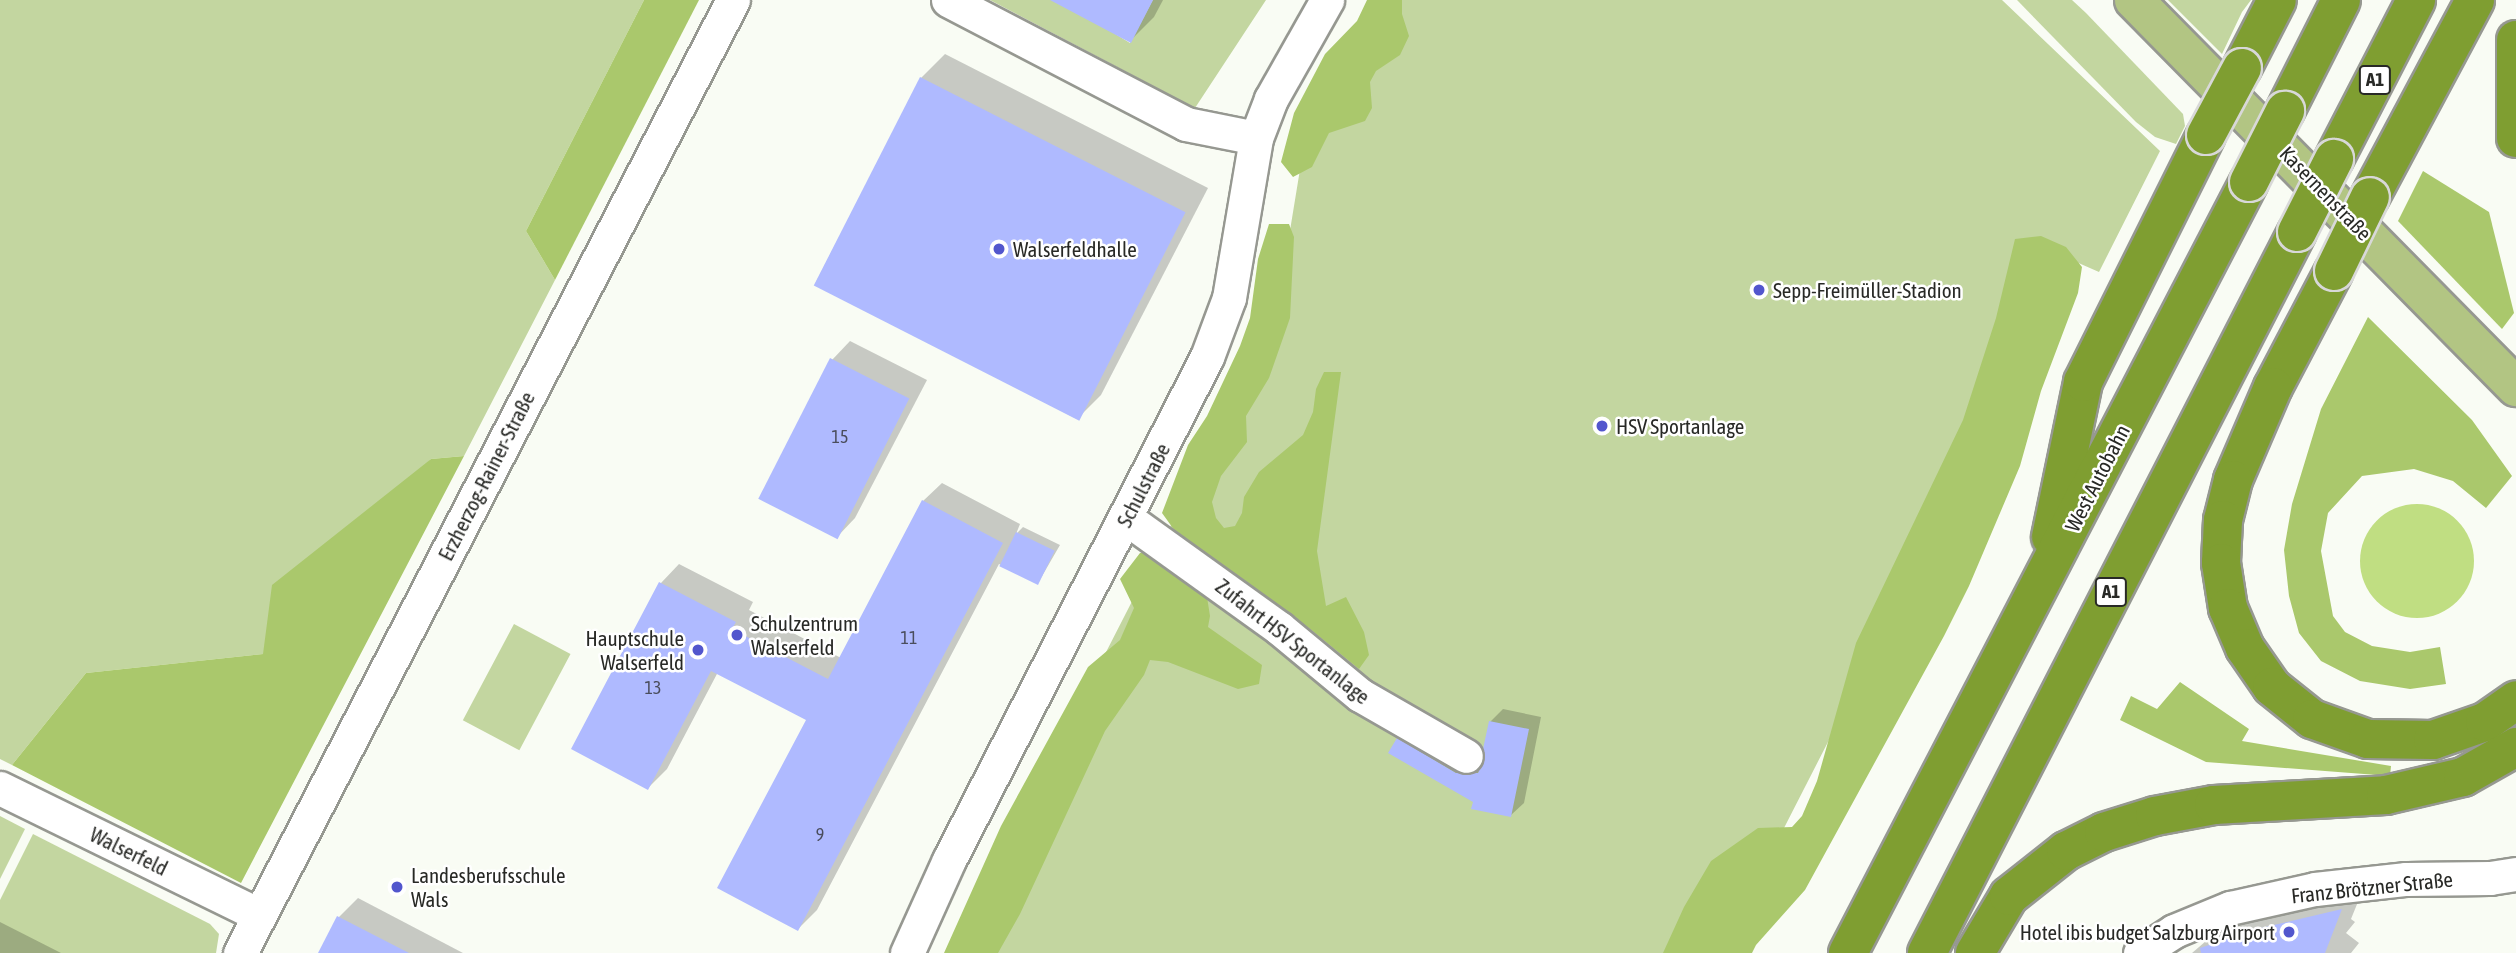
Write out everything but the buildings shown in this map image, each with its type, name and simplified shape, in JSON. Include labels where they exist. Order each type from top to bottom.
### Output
[{"type":"highway","points":[[2042,584],[2083,382],[2206,135],[2277,0]]},
{"type":"highway","name":"West Autobahn","points":[[1848,953],[2042,584],[2341,0]]},
{"type":"highway","name":"A1","points":[[1927,953],[2416,0]]},
{"type":"highway","points":[[2475,0],[2273,387],[2233,480],[2223,520],[2221,564],[2228,608],[2245,648],[2272,687],[2312,719],[2368,739],[2433,740],[2486,722],[2516,701]]},
{"type":"highway","points":[[2516,40],[2516,138]]},
{"type":"highway","points":[[1975,953],[2009,896],[2066,851],[2104,832],[2155,816],[2214,805],[2386,795],[2463,777],[2503,757],[2516,747]]},
{"type":"main road","name":"Kasernenstraße","points":[[2134,0],[2516,387]]},
{"type":"street","name":"Erzherzog-Rainer-Straße","points":[[240,953],[733,0]]},
{"type":"street","points":[[948,0],[1186,124],[1256,138]]},
{"type":"street","name":"Schulstraße","points":[[907,953],[949,860],[1126,518],[1219,328],[1229,298],[1243,200],[1256,138],[1271,99],[1327,0]]},
{"type":"street","name":"Zufahrt HSV Sportanlage","points":[[1126,518],[1279,628],[1360,695],[1466,756]]},
{"type":"street","name":"Walserfeld","points":[[0,788],[259,915]]},
{"type":"street","name":"Franz Brötzner Straße","points":[[2140,953],[2174,931],[2230,908],[2315,888],[2406,879],[2509,876]]},
{"type":"shaded area","points":[[0,0],[644,0],[526,231],[555,280],[464,456],[431,459],[264,654],[86,673],[12,765],[0,759]]},
{"type":"shaded area","points":[[644,0],[699,0],[555,280],[526,231]]},
{"type":"shaded area","points":[[990,0],[1060,0],[1130,43],[1153,0],[1266,0],[1195,108]]},
{"type":"shaded area","points":[[1367,0],[1402,0],[1402,14],[1409,36],[1400,55],[1376,71],[1370,82],[1372,108],[1365,121],[1329,133],[1312,167],[1293,177],[1281,162],[1294,113],[1325,54],[1357,21]]},
{"type":"shaded area","name":"HSV Sportanlage","points":[[1378,0],[2002,0],[2160,151],[2099,272],[2058,254],[1937,529],[1720,953],[952,953],[1275,322],[1304,145]]},
{"type":"shaded area","points":[[2017,0],[2072,0],[2183,114],[2185,126],[2176,144],[2155,137],[2136,122]]},
{"type":"shaded area","points":[[2168,0],[2251,0],[2242,12],[2222,54]]},
{"type":"shaded area","points":[[2423,171],[2489,212],[2514,313],[2502,329],[2398,221]]},
{"type":"shaded area","points":[[1269,224],[1289,224],[1294,237],[1290,318],[1269,378],[1246,416],[1247,442],[1221,476],[1212,502],[1216,518],[1224,528],[1235,526],[1242,513],[1244,497],[1259,472],[1303,435],[1313,412],[1316,389],[1324,372],[1341,372],[1317,551],[1326,606],[1346,597],[1364,632],[1369,655],[1359,669],[1309,628],[1242,587],[1180,538],[1162,513],[1188,445],[1207,416],[1240,346],[1250,318],[1258,259]]},
{"type":"shaded area","points":[[2041,236],[2066,247],[2082,267],[2078,293],[2041,391],[2020,466],[1969,586],[1944,636],[1805,890],[1752,953],[1663,953],[1684,907],[1711,861],[1758,828],[1792,827],[1802,816],[1817,781],[1856,643],[1963,420],[1996,318],[2015,239]]},
{"type":"shaded area","points":[[2368,317],[2472,420],[2512,476],[2486,508],[2453,481],[2414,469],[2362,476],[2328,513],[2321,551],[2333,616],[2345,632],[2372,646],[2410,652],[2440,647],[2446,684],[2410,689],[2360,681],[2321,661],[2299,633],[2289,596],[2284,550],[2292,504],[2321,409]]},
{"type":"shaded area","points":[[464,456],[241,883],[12,765],[86,673],[263,654],[272,585],[431,459]]},
{"type":"shaded area","points":[[2417,504],[2439,509],[2457,521],[2469,539],[2474,561],[2469,583],[2457,601],[2439,613],[2417,618],[2395,613],[2377,601],[2365,583],[2360,561],[2365,539],[2377,521],[2395,509]]},
{"type":"shaded area","points":[[1170,551],[1207,597],[1210,616],[1208,627],[1262,665],[1259,684],[1238,689],[1168,662],[1150,660],[1144,675],[1105,731],[1020,914],[998,953],[944,953],[1001,826],[1088,667],[1120,640],[1134,608],[1120,579],[1140,553]]},
{"type":"shaded area","points":[[514,624],[571,654],[519,750],[463,720]]},
{"type":"shaded area","points":[[2180,682],[2249,729],[2242,741],[2391,766],[2390,776],[2206,762],[2120,720],[2131,696],[2157,709]]},
{"type":"shaded area","points":[[0,816],[25,829],[0,879]]},
{"type":"shaded area","points":[[33,834],[210,924],[219,934],[216,953],[0,953],[0,900]]},
{"type":"place","name":"Walserfeldhalle","points":[[999,249]]},
{"type":"place","name":"Sepp-Freimüller-Stadion","points":[[1759,290]]},
{"type":"place","name":"HSV Sportanlage","points":[[1602,426]]},
{"type":"place","name":"Schulzentrum Walserfeld","points":[[737,635]]},
{"type":"place","name":"Hauptschule Walserfeld","points":[[698,650]]},
{"type":"place","name":"Landesberufsschule Wals","points":[[397,887]]},
{"type":"place","name":"Hotel ibis budget Salzburg Airport","points":[[2289,932]]}]
